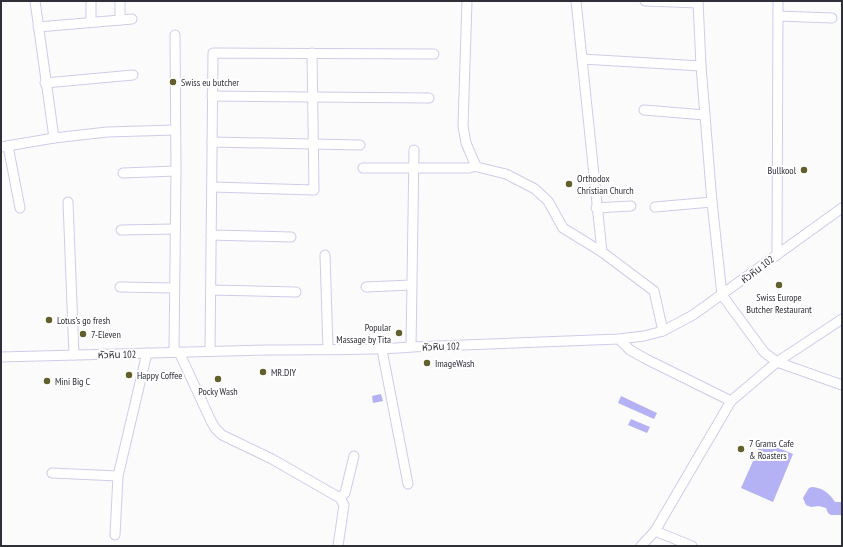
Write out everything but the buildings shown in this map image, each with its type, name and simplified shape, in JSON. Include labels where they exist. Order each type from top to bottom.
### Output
[{"type":"street","points":[[36,1],[45,83],[54,138]]},
{"type":"street","points":[[91,1],[91,22]]},
{"type":"street","points":[[120,1],[120,20]]},
{"type":"street","points":[[468,1],[462,126],[466,143],[476,166]]},
{"type":"street","points":[[576,1],[596,208],[602,252]]},
{"type":"street","points":[[645,1],[698,2],[701,66],[712,202],[722,295],[764,352],[777,362],[842,385]]},
{"type":"street","points":[[777,255],[778,1]]},
{"type":"street","points":[[778,16],[832,18]]},
{"type":"street","points":[[38,27],[132,19]]},
{"type":"street","points":[[175,35],[176,172],[174,288],[176,352],[218,432],[272,459],[340,498],[344,505],[338,546]]},
{"type":"street","points":[[210,351],[213,53],[434,54]]},
{"type":"street","points":[[212,188],[314,190],[312,53]]},
{"type":"street","points":[[582,59],[701,66]]},
{"type":"street","points":[[45,83],[133,75]]},
{"type":"street","points":[[212,96],[429,98]]},
{"type":"street","points":[[644,110],[705,115]]},
{"type":"street","points":[[20,208],[4,147],[54,138],[108,132],[176,130]]},
{"type":"street","points":[[212,142],[360,145]]},
{"type":"street","points":[[411,347],[414,150]]},
{"type":"street","points":[[363,168],[469,168],[476,166],[506,174],[535,189],[548,201],[563,228],[602,252],[654,291],[663,331]]},
{"type":"street","points":[[123,173],[176,172]]},
{"type":"street","points":[[68,202],[74,355]]},
{"type":"street","points":[[655,207],[712,202]]},
{"type":"street","points":[[596,208],[631,206]]},
{"type":"street","name":"หัวหิน 102","points":[[1,357],[210,351],[328,349],[382,350],[411,347],[619,339],[644,336],[663,331],[694,315],[842,208]]},
{"type":"street","points":[[121,230],[175,229]]},
{"type":"street","points":[[211,236],[291,237]]},
{"type":"street","points":[[324,256],[328,349]]},
{"type":"street","points":[[366,287],[411,285]]},
{"type":"street","points":[[120,287],[174,288]]},
{"type":"street","points":[[211,290],[296,292]]},
{"type":"street","points":[[641,546],[655,531],[731,401],[777,362],[842,319]]},
{"type":"street","points":[[619,339],[630,350],[646,359],[731,401]]},
{"type":"street","points":[[382,350],[408,484]]},
{"type":"street","points":[[115,536],[118,476],[147,353]]},
{"type":"street","points":[[340,498],[345,493],[354,456]]},
{"type":"street","points":[[52,473],[118,476]]},
{"type":"street","points":[[655,531],[692,546]]},
{"type":"shaded area","points":[[381,394],[383,401],[373,403],[372,396]]},
{"type":"shaded area","points":[[621,396],[657,413],[654,419],[618,403]]},
{"type":"shaded area","points":[[631,419],[650,427],[647,433],[628,425]]},
{"type":"shaded area","points":[[762,441],[793,454],[773,502],[741,488]]},
{"type":"shaded area","points":[[809,488],[819,488],[830,496],[835,502],[842,502],[842,515],[831,515],[828,513],[826,508],[819,506],[811,507],[806,505],[803,498]]},
{"type":"place","name":"Swiss eu butcher","points":[[173,82]]},
{"type":"place","name":"Bullkool","points":[[804,170]]},
{"type":"place","name":"Orthodox Christian Church","points":[[569,184]]},
{"type":"place","name":"Swiss Europe Butcher Restaurant","points":[[779,285]]},
{"type":"place","name":"Lotus's go fresh","points":[[49,320]]},
{"type":"place","name":"Popular Massage by Tita","points":[[399,333]]},
{"type":"place","name":"7-Eleven","points":[[83,334]]},
{"type":"place","name":"ImageWash","points":[[427,363]]},
{"type":"place","name":"MR.DIY","points":[[263,372]]},
{"type":"place","name":"Happy Coffee","points":[[129,375]]},
{"type":"place","name":"Pocky Wash","points":[[218,379]]},
{"type":"place","name":"Mini Big C","points":[[47,381]]},
{"type":"place","name":"7 Grams Cafe & Roasters","points":[[741,449]]}]
